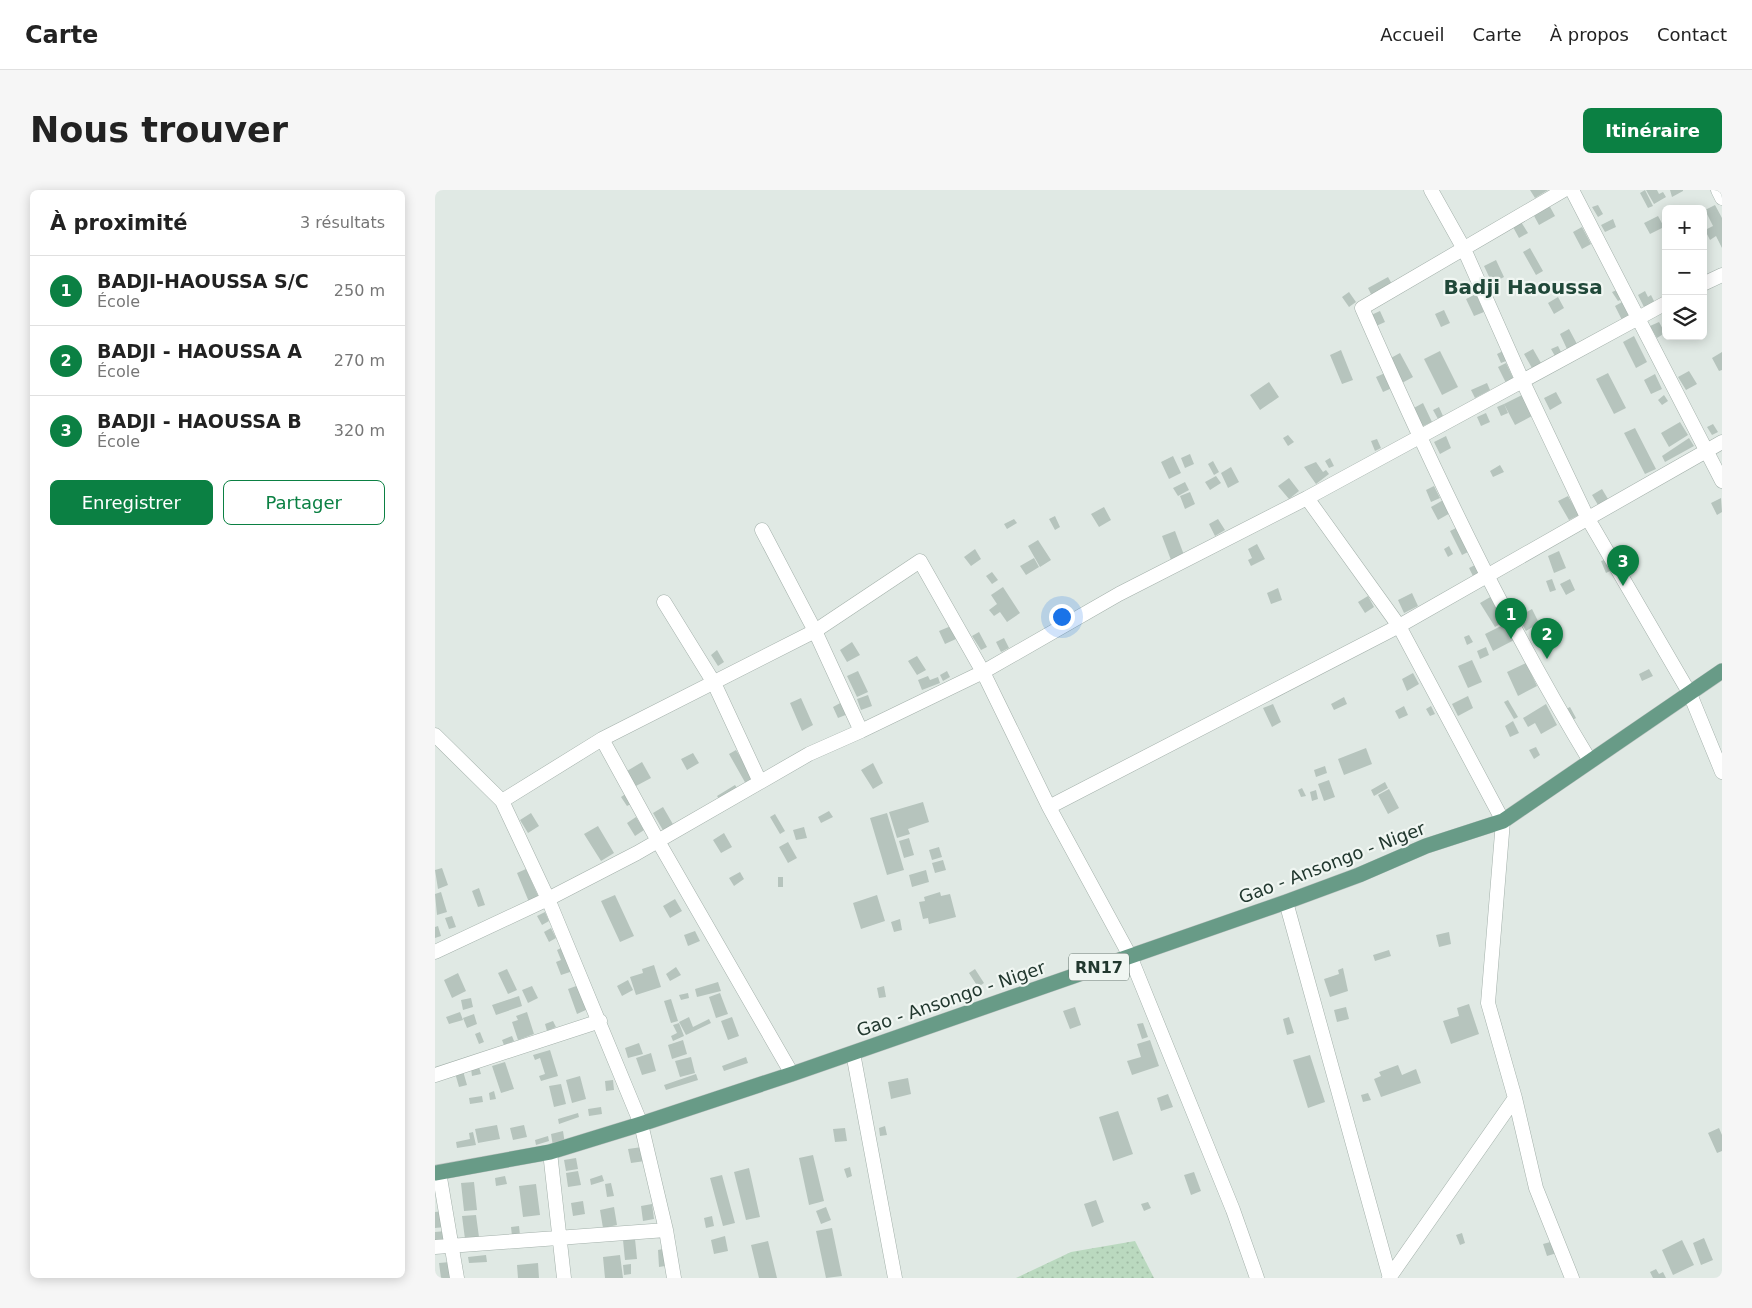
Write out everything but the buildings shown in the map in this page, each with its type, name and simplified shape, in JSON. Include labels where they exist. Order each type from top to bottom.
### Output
[{"type":"main road","name":"Gao - Ansongo - Niger","points":[[437,1172],[550,1152],[641,1124],[792,1074],[1286,902],[1359,875],[1426,846],[1503,821],[1722,671]]},
{"type":"street","points":[[1431,190],[1464,249],[1523,382],[1587,518],[1690,694],[1722,772]]},
{"type":"street","points":[[1564,190],[1362,308],[1419,436],[1487,577],[1541,679],[1590,761]]},
{"type":"street","points":[[1572,190],[1722,481]]},
{"type":"street","points":[[1718,190],[1722,198]]},
{"type":"street","points":[[1707,282],[1722,275]]},
{"type":"street","points":[[435,952],[548,899],[658,841],[809,754],[861,732],[983,672],[1119,594],[1307,498],[1662,305]]},
{"type":"street","points":[[1049,807],[1399,626],[1722,442]]},
{"type":"street","points":[[1307,498],[1399,626],[1503,821],[1488,1003],[1515,1098],[1536,1188],[1572,1278]]},
{"type":"street","points":[[763,530],[815,631],[861,732]]},
{"type":"street","points":[[501,801],[602,739],[815,631],[919,561],[983,672],[1049,807],[1130,956],[1233,1210],[1257,1278]]},
{"type":"street","points":[[664,602],[714,683],[761,782]]},
{"type":"street","points":[[435,736],[501,801],[548,899],[600,1020],[641,1124],[667,1230],[674,1278]]},
{"type":"street","points":[[602,739],[658,841],[792,1074]]},
{"type":"street","points":[[1286,902],[1390,1278]]},
{"type":"street","points":[[435,1075],[600,1020]]},
{"type":"street","points":[[853,1053],[895,1278]]},
{"type":"street","points":[[1390,1278],[1515,1098]]},
{"type":"street","points":[[550,1152],[564,1278]]},
{"type":"street","points":[[437,1172],[453,1245],[457,1278]]},
{"type":"street","points":[[435,1247],[667,1230]]},
{"type":"green space","points":[[1135,1241],[1154,1278],[1016,1278],[1071,1252]]},
{"type":"place","name":"BADJI - HAOUSSA B","points":[[1623,586]]},
{"type":"place","name":"BADJI-HAOUSSA S/C","points":[[1511,639]]},
{"type":"place","name":"BADJI - HAOUSSA A","points":[[1547,659]]},
{"type":"district","name":"Badji Haoussa","points":[[1523,287]]}]
